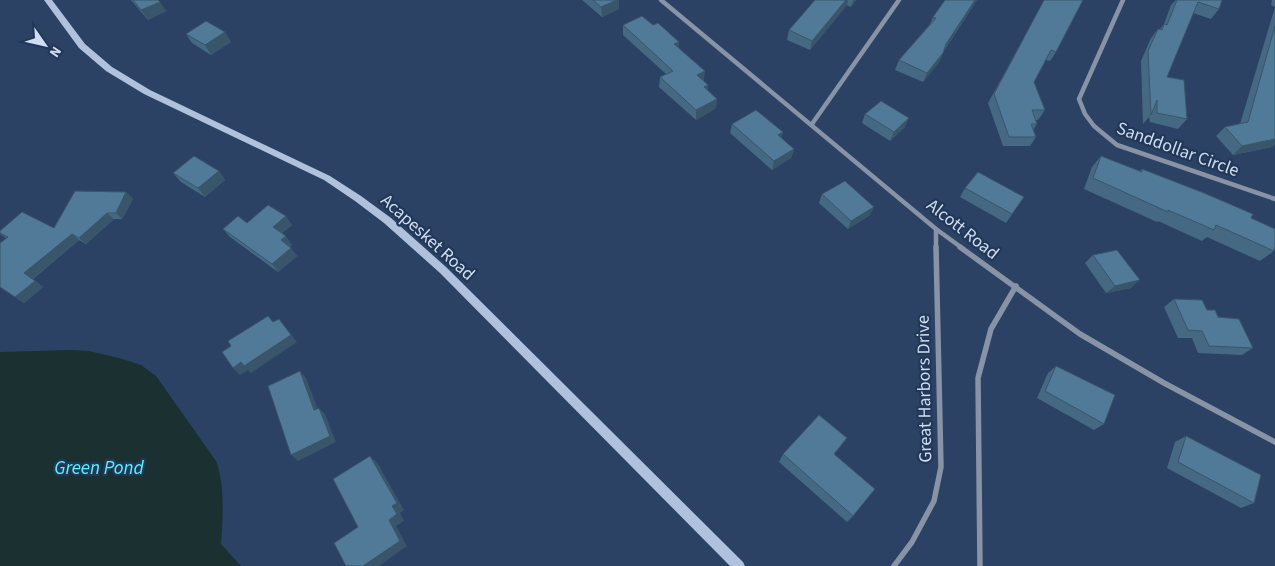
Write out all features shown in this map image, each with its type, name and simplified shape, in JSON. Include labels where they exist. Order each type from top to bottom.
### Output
[{"type":"main road","name":"Acapesket Road","points":[[48,0],[82,46],[109,70],[147,92],[327,178],[353,193],[394,224],[457,284],[739,566]]},
{"type":"street","name":"Alcott Road","points":[[661,0],[936,229],[1080,334],[1164,384],[1275,442]]},
{"type":"street","points":[[812,124],[899,0]]},
{"type":"street","name":"Sanddollar Circle","points":[[1124,0],[1079,99],[1082,112],[1088,121],[1104,137],[1117,145],[1275,199]]},
{"type":"street","name":"Great Harbors Drive","points":[[894,566],[934,501],[942,467],[936,229]]},
{"type":"street","points":[[980,566],[978,378],[991,329],[1016,286]]},
{"type":"water","name":"Green Pond","points":[[89,351],[119,358],[141,365],[156,376],[216,461],[222,491],[221,544],[241,566],[0,566],[0,352]]},
{"type":"building","points":[[133,0],[158,0],[160,2],[141,10]]},
{"type":"building","points":[[593,0],[617,0],[601,7]]},
{"type":"building","points":[[815,0],[846,0],[812,41],[789,30]]},
{"type":"building","points":[[945,0],[975,0],[946,44],[943,53],[927,73],[899,60],[936,18],[933,17]]},
{"type":"building","points":[[1044,0],[1083,0],[1056,52],[1051,50],[1034,82],[1045,110],[1032,110],[1037,124],[1031,124],[1036,137],[1009,137],[994,94]]},
{"type":"building","points":[[1177,0],[1222,0],[1219,9],[1198,2],[1167,77],[1184,80],[1187,119],[1157,113],[1157,100],[1151,115],[1148,51],[1158,29],[1162,30],[1164,24],[1167,25]]},
{"type":"building","points":[[642,16],[653,25],[658,23],[679,42],[674,44],[705,71],[697,75],[708,85],[704,87],[717,99],[696,110],[660,77],[673,71],[623,25]]},
{"type":"building","points":[[206,21],[225,32],[205,45],[186,34]]},
{"type":"building","points":[[1275,26],[1275,139],[1242,146],[1225,127],[1248,122]]},
{"type":"building","points":[[881,101],[909,118],[894,132],[865,114]]},
{"type":"building","points":[[756,110],[783,132],[778,135],[794,149],[774,161],[732,124]]},
{"type":"building","points":[[194,156],[219,171],[198,188],[173,173]]},
{"type":"building","points":[[1101,156],[1142,172],[1142,169],[1253,214],[1251,218],[1275,229],[1274,251],[1216,225],[1214,230],[1168,210],[1168,212],[1093,178]]},
{"type":"building","points":[[978,172],[1024,197],[1012,214],[965,188]]},
{"type":"building","points":[[845,181],[874,207],[851,221],[822,194]]},
{"type":"building","points":[[75,191],[126,192],[116,213],[107,213],[79,238],[72,234],[24,273],[35,281],[15,297],[0,287],[0,243],[8,237],[0,233],[0,231],[22,212],[54,228]]},
{"type":"building","points":[[268,205],[286,216],[273,227],[286,236],[281,240],[291,248],[272,264],[223,229],[238,216],[247,223]]},
{"type":"building","points":[[1117,250],[1140,280],[1115,286],[1093,255]]},
{"type":"building","points":[[1174,299],[1202,300],[1207,310],[1215,310],[1218,317],[1239,319],[1253,348],[1209,346],[1202,331],[1188,330]]},
{"type":"building","points":[[268,316],[273,322],[279,319],[291,335],[244,366],[241,362],[233,368],[222,352],[231,346],[228,341]]},
{"type":"building","points":[[1056,366],[1115,395],[1104,424],[1045,391]]},
{"type":"building","points":[[300,371],[314,410],[319,408],[330,436],[291,455],[268,386]]},
{"type":"building","points":[[819,415],[847,438],[834,454],[875,489],[853,516],[783,454]]},
{"type":"building","points":[[1186,436],[1261,475],[1254,503],[1178,462]]},
{"type":"building","points":[[370,456],[397,503],[392,506],[397,514],[389,520],[400,541],[363,566],[346,566],[334,543],[358,527],[333,479]]}]
